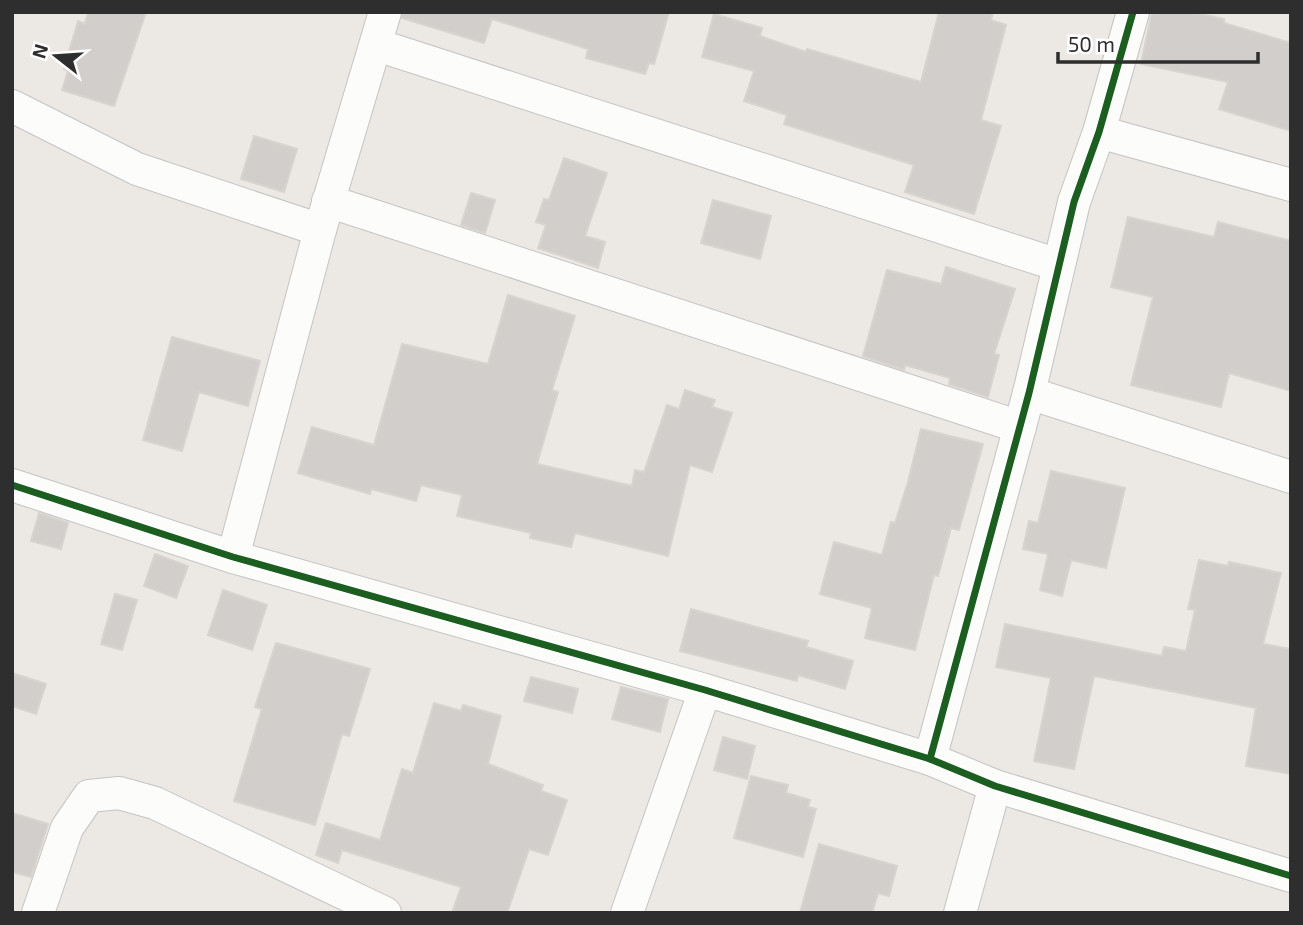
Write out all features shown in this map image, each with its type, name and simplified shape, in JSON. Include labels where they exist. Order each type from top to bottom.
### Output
[{"type":"street","points":[[233,557],[324,216],[385,12]]},
{"type":"street","points":[[930,758],[1029,393],[1074,202],[1099,132],[1133,12]]},
{"type":"street","points":[[377,45],[1058,265]]},
{"type":"street","points":[[12,106],[137,169],[324,216],[1020,427]]},
{"type":"street","points":[[1099,132],[1291,185]]},
{"type":"street","points":[[1029,393],[1291,477]]},
{"type":"street","points":[[12,485],[233,557],[705,690],[930,758],[995,786],[1291,876]]},
{"type":"street","points":[[627,913],[705,690]]},
{"type":"street","points":[[961,913],[995,786]]},
{"type":"street","points":[[38,913],[67,828],[89,796],[119,793],[155,803],[385,913]]},
{"type":"building","points":[[88,12],[146,12],[114,106],[62,90],[68,71],[64,69],[78,21],[85,24]]},
{"type":"building","points":[[403,12],[669,12],[654,64],[649,63],[645,74],[586,58],[588,49],[492,19],[484,43],[402,18]]},
{"type":"building","points":[[939,12],[993,12],[991,20],[1006,25],[981,120],[1001,126],[974,214],[905,192],[914,165],[784,124],[787,115],[744,101],[754,71],[702,57],[714,14],[762,28],[760,36],[806,52],[807,49],[921,82]]},
{"type":"building","points":[[1152,12],[1191,12],[1224,19],[1224,23],[1291,43],[1291,131],[1219,109],[1228,82],[1141,64]]},
{"type":"building","points":[[254,136],[297,149],[284,192],[241,179]]},
{"type":"building","points":[[564,158],[607,173],[585,236],[605,242],[598,268],[538,248],[546,225],[536,222],[544,199],[549,200]]},
{"type":"building","points":[[471,193],[495,200],[485,233],[461,225]]},
{"type":"building","points":[[713,200],[771,216],[760,259],[701,243]]},
{"type":"building","points":[[1128,217],[1214,237],[1218,222],[1291,241],[1291,391],[1229,373],[1221,407],[1131,385],[1153,297],[1111,287]]},
{"type":"building","points":[[946,267],[1015,289],[994,354],[999,355],[988,397],[949,384],[950,378],[905,365],[904,370],[863,356],[887,270],[941,284]]},
{"type":"building","points":[[508,295],[575,316],[552,390],[558,392],[537,464],[632,486],[635,470],[644,472],[667,405],[679,409],[685,390],[715,400],[712,407],[732,413],[712,472],[690,465],[668,556],[575,533],[571,547],[530,538],[531,533],[457,516],[462,495],[421,485],[416,501],[371,489],[370,494],[298,473],[312,427],[374,445],[402,344],[488,364]]},
{"type":"building","points":[[172,337],[260,361],[248,406],[199,392],[182,451],[143,440]]},
{"type":"building","points":[[921,429],[983,444],[959,530],[951,528],[938,576],[934,575],[915,650],[865,638],[872,608],[820,594],[834,542],[882,555],[891,522],[895,523],[908,482]]},
{"type":"building","points":[[1051,471],[1125,488],[1106,568],[1071,560],[1062,596],[1040,590],[1048,554],[1023,549],[1029,521],[1038,523]]},
{"type":"building","points":[[39,513],[68,523],[61,549],[31,541]]},
{"type":"building","points":[[155,554],[188,566],[176,598],[144,586]]},
{"type":"building","points":[[1199,560],[1228,566],[1229,562],[1281,573],[1263,644],[1291,649],[1291,774],[1246,766],[1256,708],[1094,676],[1074,769],[1034,761],[1051,678],[996,667],[1005,624],[1162,656],[1164,647],[1186,651],[1195,610],[1188,609]]},
{"type":"building","points":[[223,590],[267,605],[252,650],[208,635]]},
{"type":"building","points":[[115,594],[137,600],[122,650],[101,644]]},
{"type":"building","points":[[691,609],[808,641],[806,647],[853,661],[845,689],[798,675],[797,681],[680,651]]},
{"type":"building","points":[[276,643],[370,669],[349,736],[342,734],[315,825],[234,801],[262,709],[255,707]]},
{"type":"building","points":[[12,673],[46,684],[36,714],[12,706]]},
{"type":"building","points":[[531,677],[578,689],[572,713],[524,701]]},
{"type":"building","points":[[621,687],[668,699],[660,732],[612,719]]},
{"type":"building","points":[[434,703],[461,711],[463,705],[501,716],[488,764],[543,785],[541,791],[567,800],[548,855],[529,849],[507,913],[452,913],[461,887],[342,850],[338,863],[316,855],[326,823],[380,840],[402,769],[413,773]]},
{"type":"building","points":[[723,737],[755,746],[747,779],[714,770]]},
{"type":"building","points":[[751,776],[788,785],[786,793],[810,800],[808,807],[816,809],[803,857],[734,838]]},
{"type":"building","points":[[12,813],[48,824],[31,877],[12,872]]},
{"type":"building","points":[[819,844],[897,866],[889,896],[878,893],[872,913],[800,913]]},
{"type":"cycle path","points":[[930,759],[1029,393],[1074,202],[1099,132],[1133,12]]},
{"type":"cycle path","points":[[12,485],[233,557],[705,690],[930,759],[995,786],[1291,876]]}]
